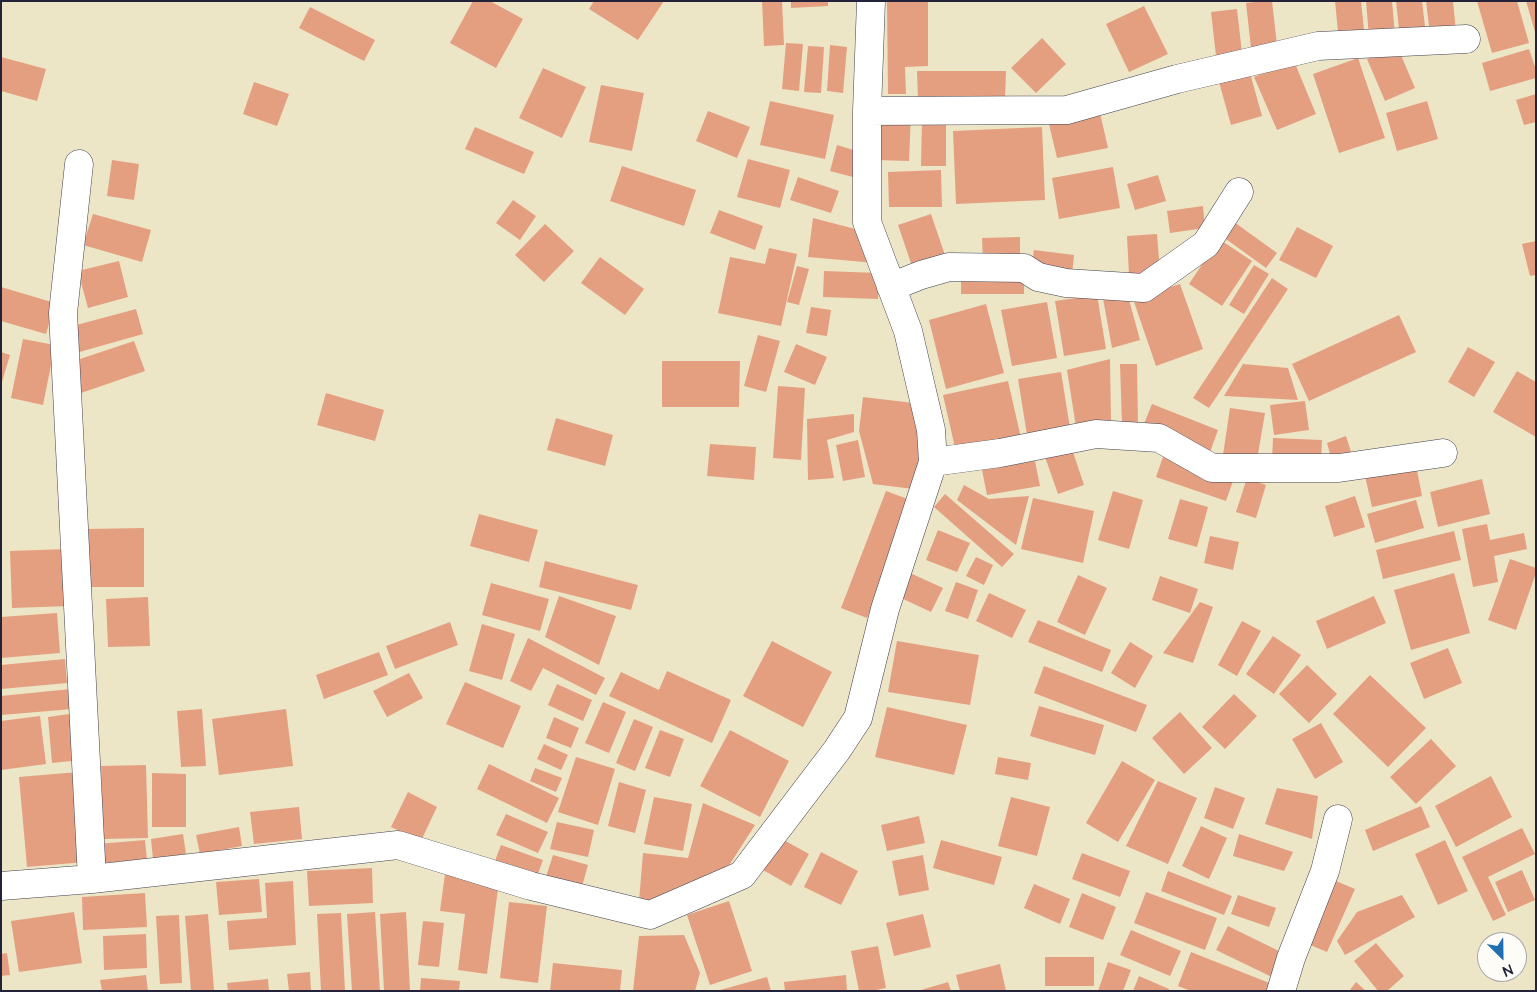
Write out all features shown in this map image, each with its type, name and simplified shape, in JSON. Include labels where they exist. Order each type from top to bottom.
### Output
[{"type":"street","points":[[1,886],[398,845],[531,886],[650,916],[742,875],[837,750],[858,718],[885,609],[932,462],[931,430],[908,331],[867,222],[868,111],[872,1]]},
{"type":"street","points":[[868,111],[1067,110],[1177,79],[1318,46],[1466,38]]},
{"type":"street","points":[[79,164],[63,312],[92,878]]},
{"type":"street","points":[[891,286],[948,267],[957,267],[1024,268],[1038,277],[1066,283],[1144,288],[1206,244],[1239,192]]},
{"type":"street","points":[[932,462],[1000,453],[1096,434],[1160,438],[1212,468],[1339,468],[1443,454]]},
{"type":"street","points":[[1280,991],[1324,871],[1338,819]]},
{"type":"building","points":[[473,1],[490,1],[523,19],[496,68],[450,43]]},
{"type":"building","points":[[594,1],[664,1],[638,40],[589,9]]},
{"type":"building","points":[[762,1],[782,1],[784,45],[764,46]]},
{"type":"building","points":[[791,1],[828,1],[828,6],[791,8]]},
{"type":"building","points":[[887,1],[928,1],[928,66],[905,67],[906,94],[888,94]]},
{"type":"building","points":[[1272,1],[1277,45],[1251,48],[1246,3]]},
{"type":"building","points":[[1335,1],[1361,1],[1365,39],[1339,42]]},
{"type":"building","points":[[1366,1],[1392,1],[1395,35],[1369,37]]},
{"type":"building","points":[[1396,1],[1422,1],[1426,35],[1400,38]]},
{"type":"building","points":[[1426,1],[1453,1],[1456,32],[1430,35]]},
{"type":"building","points":[[1477,1],[1517,1],[1529,43],[1492,53]]},
{"type":"building","points":[[1526,1],[1536,1],[1536,32],[1535,32]]},
{"type":"building","points":[[1144,6],[1168,54],[1129,72],[1106,24]]},
{"type":"building","points":[[310,7],[375,40],[364,61],[299,28]]},
{"type":"building","points":[[1237,9],[1242,53],[1216,56],[1211,12]]},
{"type":"building","points":[[1042,38],[1066,64],[1036,93],[1011,68]]},
{"type":"building","points":[[786,43],[803,44],[799,91],[782,89]]},
{"type":"building","points":[[830,45],[847,47],[843,93],[827,91]]},
{"type":"building","points":[[808,46],[824,47],[821,93],[804,92]]},
{"type":"building","points":[[1397,46],[1415,88],[1385,101],[1367,59]]},
{"type":"building","points":[[1529,49],[1536,70],[1536,78],[1490,91],[1482,63]]},
{"type":"building","points":[[1,57],[46,69],[37,101],[1,91]]},
{"type":"building","points":[[1358,58],[1385,138],[1339,153],[1313,74]]},
{"type":"building","points":[[1294,61],[1316,114],[1277,130],[1254,77]]},
{"type":"building","points":[[543,68],[586,87],[562,138],[519,118]]},
{"type":"building","points":[[917,71],[1006,71],[1005,100],[918,100]]},
{"type":"building","points":[[1250,73],[1262,116],[1231,125],[1219,82]]},
{"type":"building","points":[[254,82],[289,94],[277,126],[243,114]]},
{"type":"building","points":[[601,85],[644,93],[632,151],[589,142]]},
{"type":"building","points":[[1536,94],[1536,122],[1524,125],[1516,100]]},
{"type":"building","points":[[770,101],[834,115],[825,159],[760,145]]},
{"type":"building","points":[[1427,101],[1438,139],[1397,151],[1386,113]]},
{"type":"building","points":[[708,111],[750,127],[737,158],[696,141]]},
{"type":"building","points":[[876,113],[911,114],[909,161],[874,160]]},
{"type":"building","points":[[1100,113],[1108,148],[1057,158],[1049,124]]},
{"type":"building","points":[[922,120],[946,120],[946,166],[921,166]]},
{"type":"building","points":[[475,127],[534,152],[524,174],[465,149]]},
{"type":"building","points":[[1042,127],[1045,200],[956,204],[953,131]]},
{"type":"building","points":[[837,145],[860,152],[853,177],[830,171]]},
{"type":"building","points":[[748,159],[790,170],[780,208],[737,197]]},
{"type":"building","points":[[112,160],[139,164],[134,200],[107,196]]},
{"type":"building","points":[[622,166],[696,190],[684,226],[610,201]]},
{"type":"building","points":[[1113,167],[1120,208],[1059,219],[1052,178]]},
{"type":"building","points":[[941,170],[942,207],[889,207],[888,172]]},
{"type":"building","points":[[1158,175],[1166,201],[1135,210],[1127,184]]},
{"type":"building","points":[[798,177],[839,191],[831,213],[790,200]]},
{"type":"building","points":[[513,200],[536,216],[520,240],[496,223]]},
{"type":"building","points":[[1203,206],[1205,228],[1170,233],[1167,211]]},
{"type":"building","points":[[719,210],[763,226],[755,250],[710,233]]},
{"type":"building","points":[[93,214],[151,230],[142,262],[83,245]]},
{"type":"building","points":[[931,214],[947,261],[914,272],[898,225]]},
{"type":"building","points":[[813,218],[859,230],[875,263],[808,257]]},
{"type":"building","points":[[1230,219],[1277,253],[1266,268],[1219,234]]},
{"type":"building","points":[[545,224],[574,251],[544,282],[515,255]]},
{"type":"building","points":[[1297,227],[1333,246],[1316,278],[1279,260]]},
{"type":"building","points":[[1157,234],[1160,273],[1129,275],[1127,236]]},
{"type":"building","points":[[1020,237],[1020,260],[983,261],[982,238]]},
{"type":"building","points":[[1219,239],[1252,261],[1222,306],[1189,284]]},
{"type":"building","points":[[1536,241],[1536,275],[1530,276],[1522,244]]},
{"type":"building","points":[[769,248],[797,254],[781,326],[718,313],[730,257],[765,264]]},
{"type":"building","points":[[1034,250],[1074,255],[1072,275],[1031,270]]},
{"type":"building","points":[[600,257],[644,289],[625,315],[581,283]]},
{"type":"building","points":[[119,261],[128,297],[88,308],[78,271]]},
{"type":"building","points":[[1254,265],[1269,274],[1244,314],[1229,305]]},
{"type":"building","points":[[797,266],[809,269],[799,305],[787,302]]},
{"type":"building","points":[[824,271],[879,273],[878,299],[823,297]]},
{"type":"building","points":[[961,274],[1024,274],[1024,294],[961,294]]},
{"type":"building","points":[[1272,278],[1288,289],[1209,408],[1193,398]]},
{"type":"building","points":[[1180,284],[1203,349],[1156,366],[1133,299]]},
{"type":"building","points":[[1,287],[55,303],[46,334],[1,321]]},
{"type":"building","points":[[1102,293],[1128,296],[1140,340],[1112,348]]},
{"type":"building","points":[[1097,295],[1106,349],[1064,356],[1055,301]]},
{"type":"building","points":[[1047,302],[1057,358],[1012,366],[1001,310]]},
{"type":"building","points":[[986,304],[1004,373],[946,389],[929,320]]},
{"type":"building","points":[[811,307],[831,310],[827,336],[806,333]]},
{"type":"building","points":[[136,309],[143,334],[76,353],[69,327]]},
{"type":"building","points":[[1399,315],[1416,352],[1309,401],[1292,364]]},
{"type":"building","points":[[758,335],[780,341],[766,392],[744,386]]},
{"type":"building","points":[[23,339],[55,345],[43,405],[11,398]]},
{"type":"building","points":[[134,341],[145,371],[81,393],[71,362]]},
{"type":"building","points":[[796,344],[827,357],[815,385],[784,372]]},
{"type":"building","points":[[1468,347],[1495,362],[1474,397],[1448,382]]},
{"type":"building","points":[[1,352],[10,355],[2,382],[1,382]]},
{"type":"building","points":[[1110,359],[1111,423],[1076,427],[1067,370]]},
{"type":"building","points":[[662,361],[740,361],[739,407],[662,407]]},
{"type":"building","points":[[1120,364],[1137,364],[1138,425],[1122,425]]},
{"type":"building","points":[[1243,364],[1288,368],[1298,400],[1224,396]]},
{"type":"building","points":[[1517,371],[1536,382],[1536,437],[1493,412]]},
{"type":"building","points":[[1061,372],[1070,428],[1027,435],[1018,379]]},
{"type":"building","points":[[1008,381],[1021,438],[956,452],[943,395]]},
{"type":"building","points":[[778,386],[805,388],[801,460],[773,458]]},
{"type":"building","points":[[326,393],[384,410],[375,441],[317,425]]},
{"type":"building","points":[[863,397],[922,404],[928,449],[913,489],[873,484],[859,431]]},
{"type":"building","points":[[1305,401],[1309,430],[1274,435],[1270,405]]},
{"type":"building","points":[[1152,404],[1218,430],[1209,455],[1142,429]]},
{"type":"building","points":[[1230,408],[1265,413],[1257,460],[1223,455]]},
{"type":"building","points":[[854,414],[854,432],[827,440],[834,478],[808,480],[807,419]]},
{"type":"building","points":[[556,418],[613,435],[605,466],[547,450]]},
{"type":"building","points":[[1346,436],[1352,455],[1332,461],[1327,443]]},
{"type":"building","points":[[1273,438],[1322,440],[1321,460],[1272,460]]},
{"type":"building","points":[[858,440],[865,477],[843,481],[836,445]]},
{"type":"building","points":[[710,444],[756,447],[754,480],[707,476]]},
{"type":"building","points":[[1071,446],[1084,485],[1058,494],[1044,454]]},
{"type":"building","points":[[1163,457],[1233,481],[1226,501],[1156,477]]},
{"type":"building","points":[[1035,461],[1040,486],[987,495],[982,470]]},
{"type":"building","points":[[1416,465],[1422,496],[1372,507],[1365,476]]},
{"type":"building","points":[[1247,478],[1266,485],[1256,518],[1236,512]]},
{"type":"building","points":[[1482,479],[1490,514],[1438,527],[1430,492]]},
{"type":"building","points":[[964,485],[989,499],[1029,496],[1016,545],[957,500]]},
{"type":"building","points":[[886,491],[913,501],[867,618],[841,608]]},
{"type":"building","points":[[1113,491],[1143,500],[1129,549],[1098,540]]},
{"type":"building","points":[[945,494],[1014,554],[1002,567],[934,507]]},
{"type":"building","points":[[1355,496],[1365,527],[1334,537],[1325,506]]},
{"type":"building","points":[[1033,498],[1094,511],[1083,563],[1021,549]]},
{"type":"building","points":[[1180,499],[1208,507],[1197,547],[1168,539]]},
{"type":"building","points":[[1416,500],[1424,528],[1375,543],[1367,514]]},
{"type":"building","points":[[479,514],[538,530],[529,562],[470,546]]},
{"type":"building","points":[[1487,524],[1490,540],[1524,533],[1527,549],[1494,556],[1498,582],[1473,587],[1462,529]]},
{"type":"building","points":[[144,528],[144,587],[87,587],[87,529]]},
{"type":"building","points":[[938,530],[970,543],[957,572],[926,560]]},
{"type":"building","points":[[1454,531],[1461,560],[1383,579],[1376,550]]},
{"type":"building","points":[[1210,536],[1239,542],[1233,570],[1204,563]]},
{"type":"building","points":[[67,549],[69,606],[12,608],[10,551]]},
{"type":"building","points":[[976,557],[993,565],[984,585],[966,576]]},
{"type":"building","points":[[1510,559],[1536,568],[1536,573],[1516,630],[1488,620]]},
{"type":"building","points":[[545,561],[638,585],[631,610],[539,587]]},
{"type":"building","points":[[910,573],[943,588],[931,612],[899,597]]},
{"type":"building","points":[[1454,573],[1470,633],[1411,650],[1394,590]]},
{"type":"building","points":[[1078,575],[1107,588],[1085,635],[1057,622]]},
{"type":"building","points":[[1160,576],[1198,589],[1190,613],[1152,600]]},
{"type":"building","points":[[956,582],[978,590],[968,619],[945,611]]},
{"type":"building","points":[[491,583],[549,599],[540,631],[482,615]]},
{"type":"building","points":[[989,593],[1026,610],[1012,638],[976,621]]},
{"type":"building","points":[[559,596],[616,616],[599,665],[545,637]]},
{"type":"building","points":[[1374,596],[1386,623],[1327,649],[1316,621]]},
{"type":"building","points":[[148,597],[150,646],[108,647],[106,599]]},
{"type":"building","points":[[1200,602],[1213,607],[1193,663],[1163,653]]},
{"type":"building","points":[[57,613],[60,653],[1,658],[1,617]]},
{"type":"building","points":[[1038,620],[1111,650],[1102,672],[1028,642]]},
{"type":"building","points":[[1242,621],[1261,631],[1237,676],[1218,665]]},
{"type":"building","points":[[450,622],[458,645],[395,669],[386,646]]},
{"type":"building","points":[[482,624],[515,634],[502,680],[469,671]]},
{"type":"building","points":[[1273,636],[1301,655],[1274,694],[1246,674]]},
{"type":"building","points":[[528,638],[605,678],[596,695],[543,668],[531,691],[510,681]]},
{"type":"building","points":[[772,641],[832,672],[803,727],[743,696]]},
{"type":"building","points":[[897,641],[979,655],[970,705],[888,692]]},
{"type":"building","points":[[1130,642],[1153,656],[1135,688],[1111,673]]},
{"type":"building","points":[[1448,648],[1462,683],[1424,699],[1410,663]]},
{"type":"building","points":[[379,652],[388,675],[324,699],[316,675]]},
{"type":"building","points":[[65,659],[67,683],[1,689],[1,665]]},
{"type":"building","points":[[1307,665],[1337,694],[1309,723],[1279,694]]},
{"type":"building","points":[[1044,666],[1147,705],[1136,732],[1034,693]]},
{"type":"building","points":[[667,671],[731,700],[712,743],[609,696],[621,672],[659,690]]},
{"type":"building","points":[[409,673],[423,698],[387,717],[373,691]]},
{"type":"building","points":[[1370,675],[1426,728],[1388,767],[1333,714]]},
{"type":"building","points":[[465,682],[521,706],[503,748],[446,724]]},
{"type":"building","points":[[557,684],[592,700],[583,721],[548,705]]},
{"type":"building","points":[[71,689],[73,709],[1,715],[1,696]]},
{"type":"building","points":[[1234,694],[1257,716],[1225,749],[1202,727]]},
{"type":"building","points":[[603,702],[626,712],[609,753],[585,743]]},
{"type":"building","points":[[1039,706],[1104,725],[1095,755],[1030,736]]},
{"type":"building","points":[[887,707],[967,725],[954,775],[875,757]]},
{"type":"building","points":[[202,709],[206,766],[181,767],[177,711]]},
{"type":"building","points":[[286,709],[293,766],[219,775],[212,719]]},
{"type":"building","points":[[1180,712],[1212,748],[1184,774],[1152,738]]},
{"type":"building","points":[[76,713],[81,760],[52,763],[48,717]]},
{"type":"building","points":[[40,716],[46,764],[1,770],[1,721]]},
{"type":"building","points":[[554,717],[579,728],[571,748],[546,738]]},
{"type":"building","points":[[634,719],[653,727],[635,771],[616,763]]},
{"type":"building","points":[[1321,723],[1343,762],[1315,779],[1292,739]]},
{"type":"building","points":[[660,730],[684,739],[670,777],[645,768]]},
{"type":"building","points":[[730,730],[789,761],[760,817],[700,786]]},
{"type":"building","points":[[1431,739],[1456,766],[1416,804],[1390,777]]},
{"type":"building","points":[[544,744],[568,755],[561,770],[537,759]]},
{"type":"building","points":[[576,757],[615,769],[598,825],[558,812]]},
{"type":"building","points":[[998,757],[1031,763],[1028,780],[995,774]]},
{"type":"building","points":[[1122,761],[1155,780],[1118,842],[1086,823]]},
{"type":"building","points":[[489,764],[559,798],[547,823],[477,789]]},
{"type":"building","points":[[146,765],[148,838],[103,839],[101,766]]},
{"type":"building","points":[[535,768],[562,778],[556,792],[530,781]]},
{"type":"building","points":[[78,772],[85,862],[27,867],[19,777]]},
{"type":"building","points":[[152,773],[186,774],[186,827],[152,827]]},
{"type":"building","points":[[1491,776],[1512,817],[1456,847],[1435,806]]},
{"type":"building","points":[[1158,781],[1197,798],[1168,864],[1126,846]]},
{"type":"building","points":[[619,782],[646,790],[635,833],[608,826]]},
{"type":"building","points":[[1215,787],[1245,798],[1233,829],[1204,818]]},
{"type":"building","points":[[1277,788],[1318,796],[1312,839],[1265,824]]},
{"type":"building","points":[[408,792],[437,807],[421,841],[391,827]]},
{"type":"building","points":[[654,797],[692,804],[683,851],[644,844]]},
{"type":"building","points":[[1011,797],[1050,807],[1037,856],[998,846]]},
{"type":"building","points":[[703,803],[755,825],[730,864],[691,888],[658,901],[639,901],[643,853],[688,858]]},
{"type":"building","points":[[1421,806],[1430,827],[1373,851],[1365,830]]},
{"type":"building","points":[[299,807],[302,839],[254,844],[250,812]]},
{"type":"building","points":[[506,814],[548,832],[538,853],[496,835]]},
{"type":"building","points":[[919,816],[925,843],[887,851],[881,825]]},
{"type":"building","points":[[557,822],[594,830],[588,857],[550,849]]},
{"type":"building","points":[[1201,826],[1227,838],[1209,879],[1182,866]]},
{"type":"building","points":[[239,827],[242,846],[200,854],[196,835]]},
{"type":"building","points":[[1522,828],[1535,854],[1488,877],[1506,915],[1493,921],[1462,857]]},
{"type":"building","points":[[183,834],[186,854],[153,859],[151,839]]},
{"type":"building","points":[[1239,834],[1293,852],[1284,871],[1233,856]]},
{"type":"building","points":[[780,838],[809,854],[791,886],[763,870]]},
{"type":"building","points":[[145,840],[147,860],[98,863],[97,844]]},
{"type":"building","points":[[941,840],[1002,857],[994,885],[933,868]]},
{"type":"building","points":[[1445,840],[1468,891],[1438,905],[1415,854]]},
{"type":"building","points":[[501,845],[543,860],[535,882],[493,866]]},
{"type":"building","points":[[821,852],[858,871],[841,905],[804,887]]},
{"type":"building","points":[[1082,853],[1130,871],[1120,897],[1072,879]]},
{"type":"building","points":[[553,855],[588,865],[581,890],[545,880]]},
{"type":"building","points":[[923,855],[929,890],[899,896],[892,861]]},
{"type":"building","points":[[372,868],[373,903],[309,906],[307,871]]},
{"type":"building","points":[[1522,870],[1535,900],[1508,912],[1495,882]]},
{"type":"building","points":[[1168,871],[1232,896],[1224,915],[1161,891]]},
{"type":"building","points":[[445,874],[499,881],[487,974],[458,970],[465,914],[440,911]]},
{"type":"building","points":[[259,879],[262,912],[219,915],[216,882]]},
{"type":"building","points":[[1331,879],[1355,889],[1327,952],[1303,942]]},
{"type":"building","points":[[293,881],[296,945],[229,950],[227,921],[267,918],[265,883]]},
{"type":"building","points":[[1034,884],[1070,899],[1060,924],[1024,908]]},
{"type":"building","points":[[1146,892],[1217,918],[1205,950],[1134,923]]},
{"type":"building","points":[[145,893],[147,927],[83,930],[82,897]]},
{"type":"building","points":[[1082,893],[1116,907],[1103,940],[1069,927]]},
{"type":"building","points":[[1238,895],[1276,908],[1269,927],[1231,914]]},
{"type":"building","points":[[1402,895],[1415,917],[1345,955],[1337,941],[1357,912]]},
{"type":"building","points":[[729,901],[752,971],[710,985],[687,915]]},
{"type":"building","points":[[509,902],[547,906],[538,983],[500,978]]},
{"type":"building","points":[[74,912],[82,963],[19,972],[11,921]]},
{"type":"building","points":[[375,912],[380,991],[352,991],[347,914]]},
{"type":"building","points":[[406,912],[410,991],[384,991],[380,914]]},
{"type":"building","points":[[341,913],[345,991],[321,991],[317,914]]},
{"type":"building","points":[[208,914],[214,990],[191,991],[185,916]]},
{"type":"building","points":[[923,914],[931,947],[894,956],[886,923]]},
{"type":"building","points":[[179,915],[182,983],[160,984],[156,916]]},
{"type":"building","points":[[423,921],[444,923],[439,967],[418,965]]},
{"type":"building","points":[[1228,926],[1287,955],[1276,979],[1216,950]]},
{"type":"building","points":[[1131,930],[1181,951],[1170,976],[1120,955]]},
{"type":"building","points":[[146,934],[147,968],[104,970],[103,936]]},
{"type":"building","points":[[684,935],[700,973],[695,991],[633,991],[639,936]]},
{"type":"building","points":[[1376,943],[1404,976],[1387,991],[1378,991],[1354,961]]},
{"type":"building","points":[[878,946],[886,988],[859,991],[851,951]]},
{"type":"building","points":[[1191,952],[1277,986],[1275,991],[1191,991],[1178,986]]},
{"type":"building","points":[[7,953],[10,975],[1,976],[1,954]]},
{"type":"building","points":[[1045,957],[1094,957],[1094,986],[1045,986]]},
{"type":"building","points":[[1108,962],[1131,970],[1123,991],[1098,991]]},
{"type":"building","points":[[553,963],[622,970],[620,991],[550,991]]},
{"type":"building","points":[[1000,964],[1006,991],[960,991],[956,975]]},
{"type":"building","points":[[310,972],[311,991],[289,991],[287,974]]},
{"type":"building","points":[[146,975],[148,991],[102,991],[100,980]]},
{"type":"building","points":[[846,975],[847,991],[785,991],[784,982]]},
{"type":"building","points":[[1139,976],[1169,989],[1169,991],[1133,991]]},
{"type":"building","points":[[767,977],[771,991],[720,991],[720,990]]},
{"type":"building","points":[[421,978],[460,981],[459,991],[420,991]]},
{"type":"building","points":[[268,979],[269,991],[228,991],[227,983]]},
{"type":"building","points":[[948,982],[951,991],[921,991],[921,990]]},
{"type":"building","points":[[1356,982],[1366,991],[1349,991]]}]
